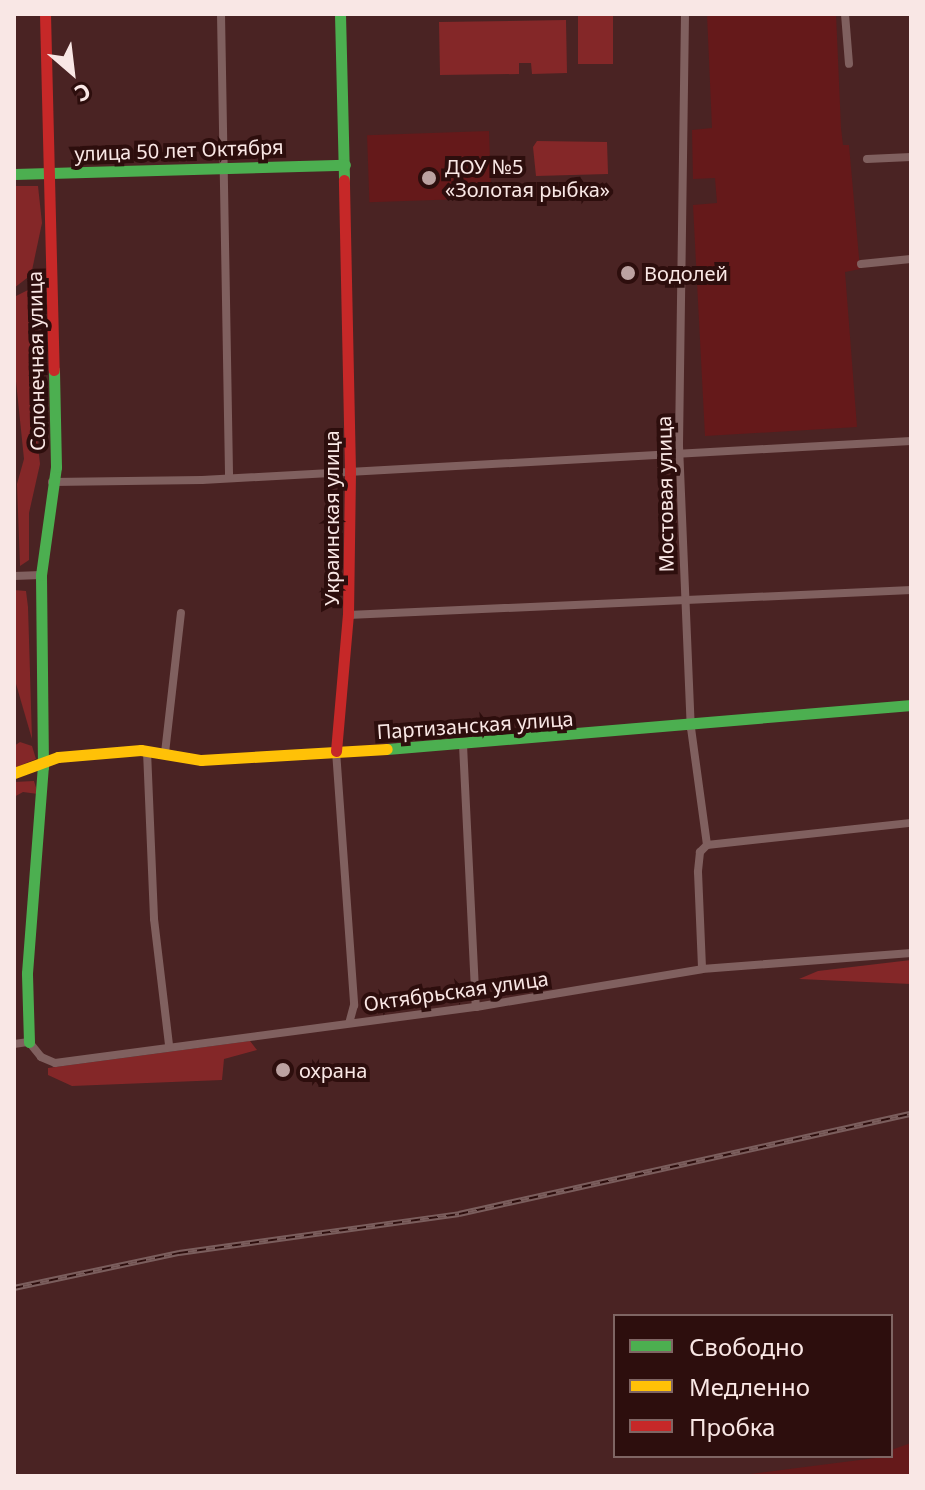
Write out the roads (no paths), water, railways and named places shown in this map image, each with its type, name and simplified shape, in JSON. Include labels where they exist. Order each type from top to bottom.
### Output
[{"type":"street","name":"Солонечная улица","points":[[29,1042],[27,973],[43,767],[41,575],[56,467],[45,14]]},
{"type":"street","points":[[221,14],[229,475]]},
{"type":"street","name":"Украинская улица","points":[[340,14],[350,471],[348,615],[336,751],[354,1005],[350,1020]]},
{"type":"street","name":"Мостовая улица","points":[[685,14],[680,454],[683,600],[691,728],[707,845],[700,852],[698,872],[702,969]]},
{"type":"street","points":[[845,14],[849,64]]},
{"type":"street","points":[[867,159],[911,157]]},
{"type":"street","name":"улица 50 лет Октября","points":[[14,174],[222,165],[345,165]]},
{"type":"street","points":[[861,264],[911,259]]},
{"type":"street","points":[[52,482],[350,471],[911,441]]},
{"type":"street","points":[[14,576],[41,575]]},
{"type":"street","points":[[348,615],[911,590]]},
{"type":"street","points":[[165,753],[181,613]]},
{"type":"street","name":"Партизанская улица","points":[[14,773],[43,767],[58,757],[147,751],[201,760],[463,745],[691,728],[911,705]]},
{"type":"street","points":[[463,745],[476,1007]]},
{"type":"street","points":[[147,751],[154,919],[169,1045]]},
{"type":"street","points":[[707,845],[911,823]]},
{"type":"street","name":"Октябрьская улица","points":[[29,1042],[41,1057],[55,1063],[350,1020],[476,1007],[702,969],[911,953]]},
{"type":"street","points":[[14,1044],[29,1042]]},
{"type":"railway","points":[[14,1288],[179,1253],[459,1214],[911,1114]]},
{"type":"place","name":"ДОУ №5 «Золотая рыбка»","points":[[429,178]]},
{"type":"place","name":"Водолей","points":[[628,273]]},
{"type":"place","name":"охрана","points":[[283,1070]]}]
